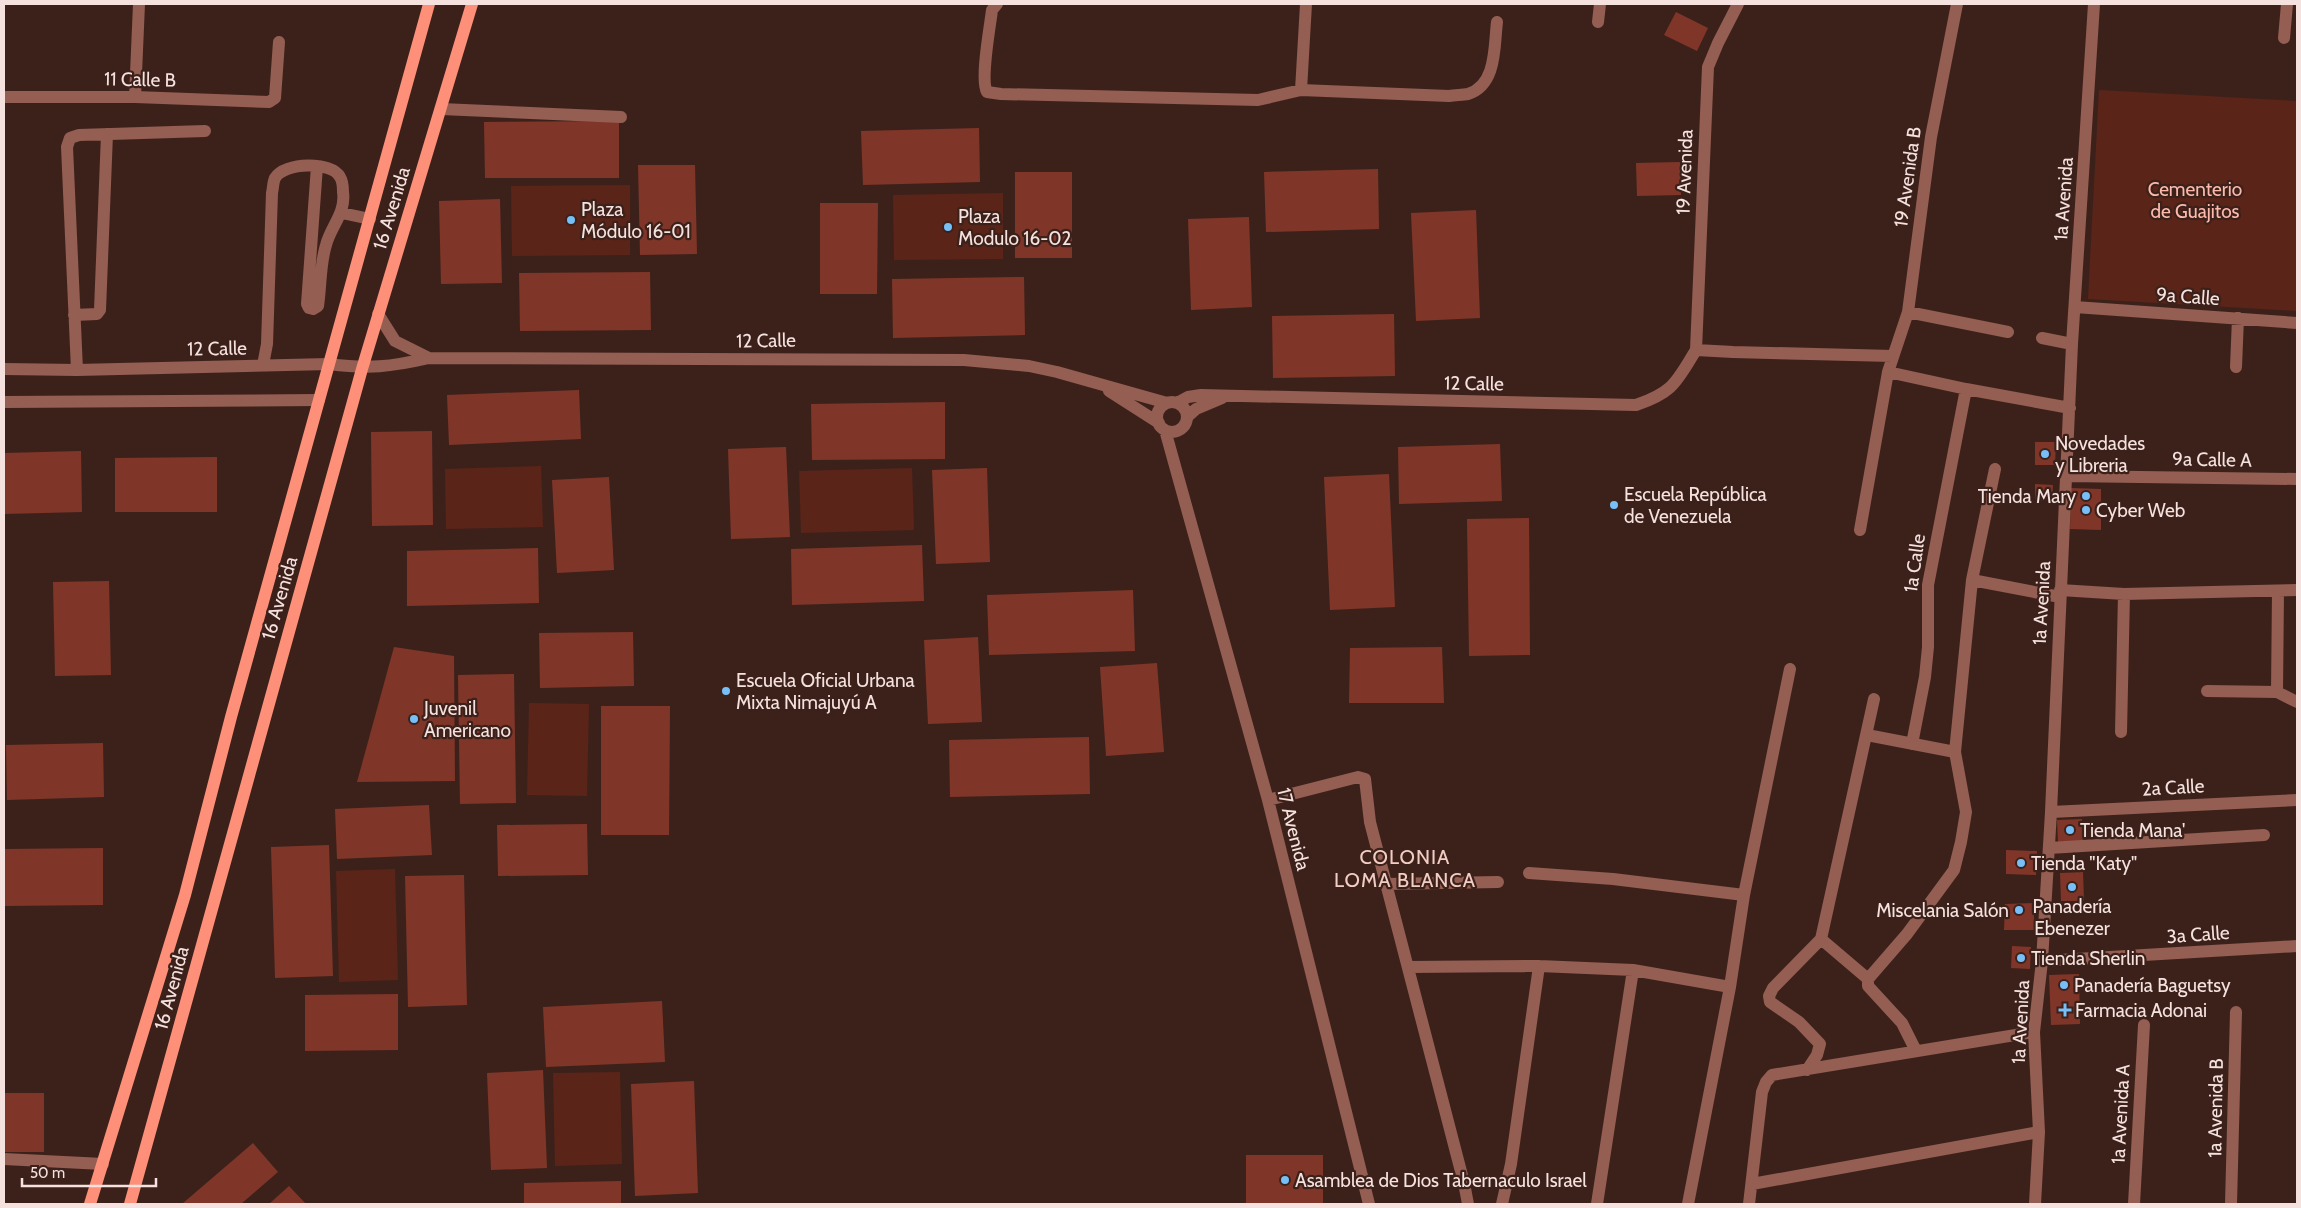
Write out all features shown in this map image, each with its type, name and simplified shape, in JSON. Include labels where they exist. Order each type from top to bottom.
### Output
[{"type":"main road","name":"16 Avenida","points":[[90,1204],[186,895],[231,717],[429,4]]},
{"type":"main road","name":"16 Avenida","points":[[130,1204],[362,368],[472,4]]},
{"type":"street","points":[[135,97],[139,4]]},
{"type":"street","points":[[997,4],[992,12],[986,60],[985,89],[987,92],[1258,100],[1301,90],[1440,96],[1469,94],[1484,82],[1492,68],[1497,22]]},
{"type":"street","points":[[1301,90],[1306,4]]},
{"type":"street","points":[[1598,22],[1600,4]]},
{"type":"street","name":"19 Avenida","points":[[1696,350],[1708,67],[1738,4]]},
{"type":"street","name":"19 Avenida B","points":[[1860,530],[1888,372],[1908,312],[1931,137],[1958,4]]},
{"type":"street","name":"1a Avenida","points":[[2035,1204],[2039,1132],[2034,1032],[2042,961],[2049,848],[2072,344],[2094,4]]},
{"type":"street","points":[[2284,38],[2287,4]]},
{"type":"street","name":"11 Calle B","points":[[4,97],[135,97],[269,102],[275,98],[278,42]]},
{"type":"street","points":[[441,109],[621,117]]},
{"type":"street","points":[[77,370],[66,147],[70,138],[79,135],[205,132]]},
{"type":"street","points":[[74,315],[97,314],[100,310],[107,134]]},
{"type":"street","points":[[264,365],[267,344],[272,193],[275,178],[285,169],[296,166],[316,166],[331,168],[340,176],[344,191],[342,213],[325,246],[318,306],[316,308],[309,308],[307,304],[316,166]]},
{"type":"street","points":[[342,213],[370,219]]},
{"type":"street","name":"9a Calle","points":[[2075,307],[2297,323]]},
{"type":"street","points":[[1908,312],[2008,332]]},
{"type":"street","name":"12 Calle","points":[[378,314],[395,341],[429,358]]},
{"type":"street","points":[[2236,367],[2238,318]]},
{"type":"street","points":[[2042,338],[2072,344]]},
{"type":"street","points":[[1696,350],[1893,356]]},
{"type":"street","name":"12 Calle","points":[[4,368],[77,370],[329,364],[362,368],[398,365],[429,358],[964,360],[1030,366],[1172,403],[1195,396],[1226,396],[1636,405],[1658,397],[1670,389],[1696,350]]},
{"type":"street","points":[[1888,372],[1966,389],[2070,408]]},
{"type":"street","name":"12 Calle","points":[[1101,385],[1162,426]]},
{"type":"street","name":"1a Calle","points":[[1912,744],[1926,670],[1928,585],[1966,389]]},
{"type":"street","name":"12 Calle","points":[[1187,417],[1196,409],[1226,396]]},
{"type":"street","points":[[4,402],[319,400]]},
{"type":"street","points":[[1172,403],[1182,406],[1187,417],[1186,422],[1179,430],[1162,426],[1160,409],[1172,403]]},
{"type":"street","name":"17 Avenida","points":[[1162,426],[1176,465],[1268,800],[1369,1204]]},
{"type":"street","name":"17 Avenida","points":[[1176,465],[1179,430]]},
{"type":"street","points":[[1916,1051],[1902,1022],[1868,986],[1868,979],[1907,934],[1954,870],[1961,842],[1966,812],[1955,752],[1972,580],[1995,469]]},
{"type":"street","name":"9a Calle A","points":[[2066,476],[2297,479]]},
{"type":"street","points":[[1972,580],[2060,593],[2124,594],[2297,590]]},
{"type":"street","points":[[2277,692],[2278,591]]},
{"type":"street","points":[[2121,732],[2124,594]]},
{"type":"street","points":[[1688,1204],[1730,987],[1744,895],[1790,669]]},
{"type":"street","points":[[2207,691],[2277,692],[2297,702]]},
{"type":"street","points":[[1808,1070],[1817,1055],[1820,1044],[1799,1022],[1770,1002],[1769,996],[1772,988],[1821,939],[1874,699]]},
{"type":"street","points":[[1866,735],[1955,752]]},
{"type":"street","points":[[1268,800],[1358,777],[1365,779],[1370,822],[1409,967],[1468,1204]]},
{"type":"street","name":"2a Calle","points":[[2051,812],[2297,800]]},
{"type":"street","points":[[2049,848],[2264,835]]},
{"type":"street","points":[[1529,873],[1613,879],[1744,895]]},
{"type":"street","points":[[1386,884],[1498,882]]},
{"type":"street","points":[[1821,939],[1868,979]]},
{"type":"street","name":"3a Calle","points":[[2042,961],[2297,946]]},
{"type":"street","points":[[1409,967],[1538,966],[1633,970],[1730,987]]},
{"type":"street","points":[[1502,1204],[1511,1164],[1538,966]]},
{"type":"street","points":[[1597,1204],[1614,1080],[1633,970]]},
{"type":"street","name":"1a Avenida B","points":[[2232,1204],[2236,1012]]},
{"type":"street","name":"1a Avenida A","points":[[2134,1204],[2144,1025]]},
{"type":"street","points":[[1749,1204],[1762,1092],[1766,1082],[1772,1076],[2034,1032]]},
{"type":"street","points":[[1752,1184],[2039,1132]]},
{"type":"street","points":[[4,1159],[103,1164]]},
{"type":"green space","name":"Cementerio de Guajitos","points":[[2099,90],[2297,101],[2297,311],[2088,299]]},
{"type":"green space","name":"Plaza Módulo 16-01","points":[[630,185],[630,255],[512,256],[511,186]]},
{"type":"green space","name":"Plaza Modulo 16-02","points":[[1003,193],[1003,259],[894,260],[893,195]]},
{"type":"green space","points":[[541,466],[543,527],[446,529],[445,469]]},
{"type":"green space","points":[[912,468],[914,530],[801,533],[799,471]]},
{"type":"green space","points":[[529,703],[589,704],[587,796],[527,795]]},
{"type":"green space","points":[[395,869],[398,980],[339,982],[336,871]]},
{"type":"green space","points":[[620,1072],[622,1164],[555,1166],[553,1073]]},
{"type":"building","points":[[1676,12],[1708,28],[1697,51],[1664,35]]},
{"type":"building","points":[[619,121],[619,178],[485,178],[484,122]]},
{"type":"building","points":[[979,128],[980,182],[863,185],[861,131]]},
{"type":"building","points":[[1680,162],[1681,195],[1637,196],[1636,163]]},
{"type":"building","points":[[638,165],[695,165],[697,254],[640,255]]},
{"type":"building","points":[[1378,169],[1379,229],[1266,232],[1264,172]]},
{"type":"building","points":[[1015,172],[1072,172],[1072,258],[1015,258]]},
{"type":"building","points":[[500,199],[502,283],[441,284],[439,201]]},
{"type":"building","points":[[820,203],[878,203],[877,294],[820,294]]},
{"type":"building","points":[[1476,210],[1480,318],[1416,321],[1411,213]]},
{"type":"building","points":[[1249,217],[1252,307],[1191,310],[1188,219]]},
{"type":"building","points":[[650,272],[651,330],[520,331],[519,273]]},
{"type":"building","points":[[1024,277],[1025,335],[893,338],[892,279]]},
{"type":"building","points":[[1394,314],[1395,376],[1273,378],[1272,316]]},
{"type":"building","points":[[579,390],[581,439],[449,445],[447,395]]},
{"type":"building","points":[[945,402],[945,459],[812,460],[811,404]]},
{"type":"building","points":[[432,431],[433,525],[372,526],[371,432]]},
{"type":"building","name":"Novedades y Libreria","points":[[2035,442],[2056,442],[2055,465],[2035,465]]},
{"type":"building","points":[[1500,444],[1502,501],[1399,504],[1398,447]]},
{"type":"building","points":[[786,447],[790,537],[731,539],[728,449]]},
{"type":"building","points":[[81,451],[82,512],[4,514],[4,453]]},
{"type":"building","points":[[217,457],[217,512],[115,512],[115,458]]},
{"type":"building","points":[[987,468],[990,562],[936,564],[932,470]]},
{"type":"building","points":[[1389,474],[1395,607],[1330,610],[1324,477]]},
{"type":"building","points":[[609,477],[614,570],[557,573],[552,480]]},
{"type":"building","points":[[2035,484],[2053,485],[2052,501],[2035,501]]},
{"type":"building","points":[[2071,488],[2101,489],[2101,530],[2070,529]]},
{"type":"building","points":[[1529,518],[1530,655],[1469,656],[1467,519]]},
{"type":"building","points":[[922,545],[924,601],[792,605],[791,549]]},
{"type":"building","points":[[538,548],[539,603],[407,606],[407,551]]},
{"type":"building","points":[[109,581],[111,675],[55,676],[53,582]]},
{"type":"building","points":[[1133,590],[1135,651],[989,655],[987,595]]},
{"type":"building","points":[[633,632],[634,686],[540,688],[539,633]]},
{"type":"building","points":[[978,637],[982,722],[928,724],[924,640]]},
{"type":"building","name":"Juvenil Americano","points":[[394,647],[454,656],[455,781],[357,782]]},
{"type":"building","points":[[1442,647],[1444,703],[1349,703],[1350,648]]},
{"type":"building","points":[[1157,663],[1164,752],[1106,756],[1100,667]]},
{"type":"building","points":[[514,674],[516,803],[460,804],[458,675]]},
{"type":"building","points":[[601,706],[670,706],[669,835],[601,835]]},
{"type":"building","points":[[1089,737],[1090,794],[950,797],[949,740]]},
{"type":"building","points":[[103,743],[104,797],[7,800],[6,745]]},
{"type":"building","points":[[429,805],[432,855],[337,859],[335,809]]},
{"type":"building","name":"Tienda Mana'","points":[[2082,819],[2083,841],[2058,842],[2057,820]]},
{"type":"building","points":[[587,824],[588,875],[498,876],[497,825]]},
{"type":"building","points":[[329,845],[333,976],[275,978],[271,847]]},
{"type":"building","points":[[103,848],[103,905],[4,906],[4,849]]},
{"type":"building","name":"Tienda \"Katy\"","points":[[2006,850],[2037,851],[2036,875],[2006,874]]},
{"type":"building","name":"Panadería Ebenezer","points":[[2083,872],[2084,901],[2061,901],[2060,873]]},
{"type":"building","points":[[464,875],[467,1005],[408,1007],[405,876]]},
{"type":"building","points":[[2034,903],[2034,930],[2004,930],[2005,904]]},
{"type":"building","name":"Tienda Sherlin","points":[[2012,946],[2031,947],[2030,969],[2011,968]]},
{"type":"building","points":[[2079,974],[2080,1024],[2051,1025],[2049,975]]},
{"type":"building","points":[[398,994],[398,1050],[305,1051],[305,995]]},
{"type":"building","points":[[662,1001],[665,1062],[546,1067],[543,1007]]},
{"type":"building","points":[[543,1070],[547,1168],[491,1170],[487,1073]]},
{"type":"building","points":[[694,1081],[698,1193],[635,1196],[631,1084]]},
{"type":"building","points":[[4,1093],[44,1093],[44,1152],[4,1152]]},
{"type":"building","points":[[253,1143],[278,1172],[241,1204],[182,1204]]},
{"type":"building","name":"Asamblea de Dios Tabernaculo Israel","points":[[1246,1155],[1323,1155],[1323,1204],[1246,1204]]},
{"type":"building","points":[[621,1181],[621,1204],[524,1204],[524,1183]]},
{"type":"building","points":[[289,1186],[306,1204],[269,1204]]},
{"type":"place","name":"Plaza Módulo 16-01","points":[[571,220]]},
{"type":"place","name":"Plaza Modulo 16-02","points":[[948,227]]},
{"type":"place","name":"Novedades y Libreria","points":[[2045,454]]},
{"type":"place","name":"Tienda Mary","points":[[2086,496]]},
{"type":"place","name":"Escuela República de Venezuela","points":[[1614,505]]},
{"type":"place","name":"Cyber Web","points":[[2086,510]]},
{"type":"place","name":"Escuela Oficial Urbana Mixta Nimajuyú A","points":[[726,691]]},
{"type":"place","name":"Juvenil Americano","points":[[414,719]]},
{"type":"place","name":"Tienda Mana'","points":[[2070,830]]},
{"type":"place","name":"Tienda \"Katy\"","points":[[2021,863]]},
{"type":"place","name":"Panadería Ebenezer","points":[[2072,887]]},
{"type":"place","name":"Miscelania Salón","points":[[2019,910]]},
{"type":"place","name":"Tienda Sherlin","points":[[2021,958]]},
{"type":"place","name":"Panadería Baguetsy","points":[[2064,985]]},
{"type":"place","name":"Farmacia Adonai","points":[[2065,1010]]},
{"type":"place","name":"Asamblea de Dios Tabernaculo Israel","points":[[1285,1180]]},
{"type":"district","name":"COLONIA LOMA BLANCA","points":[[1405,868]]}]
